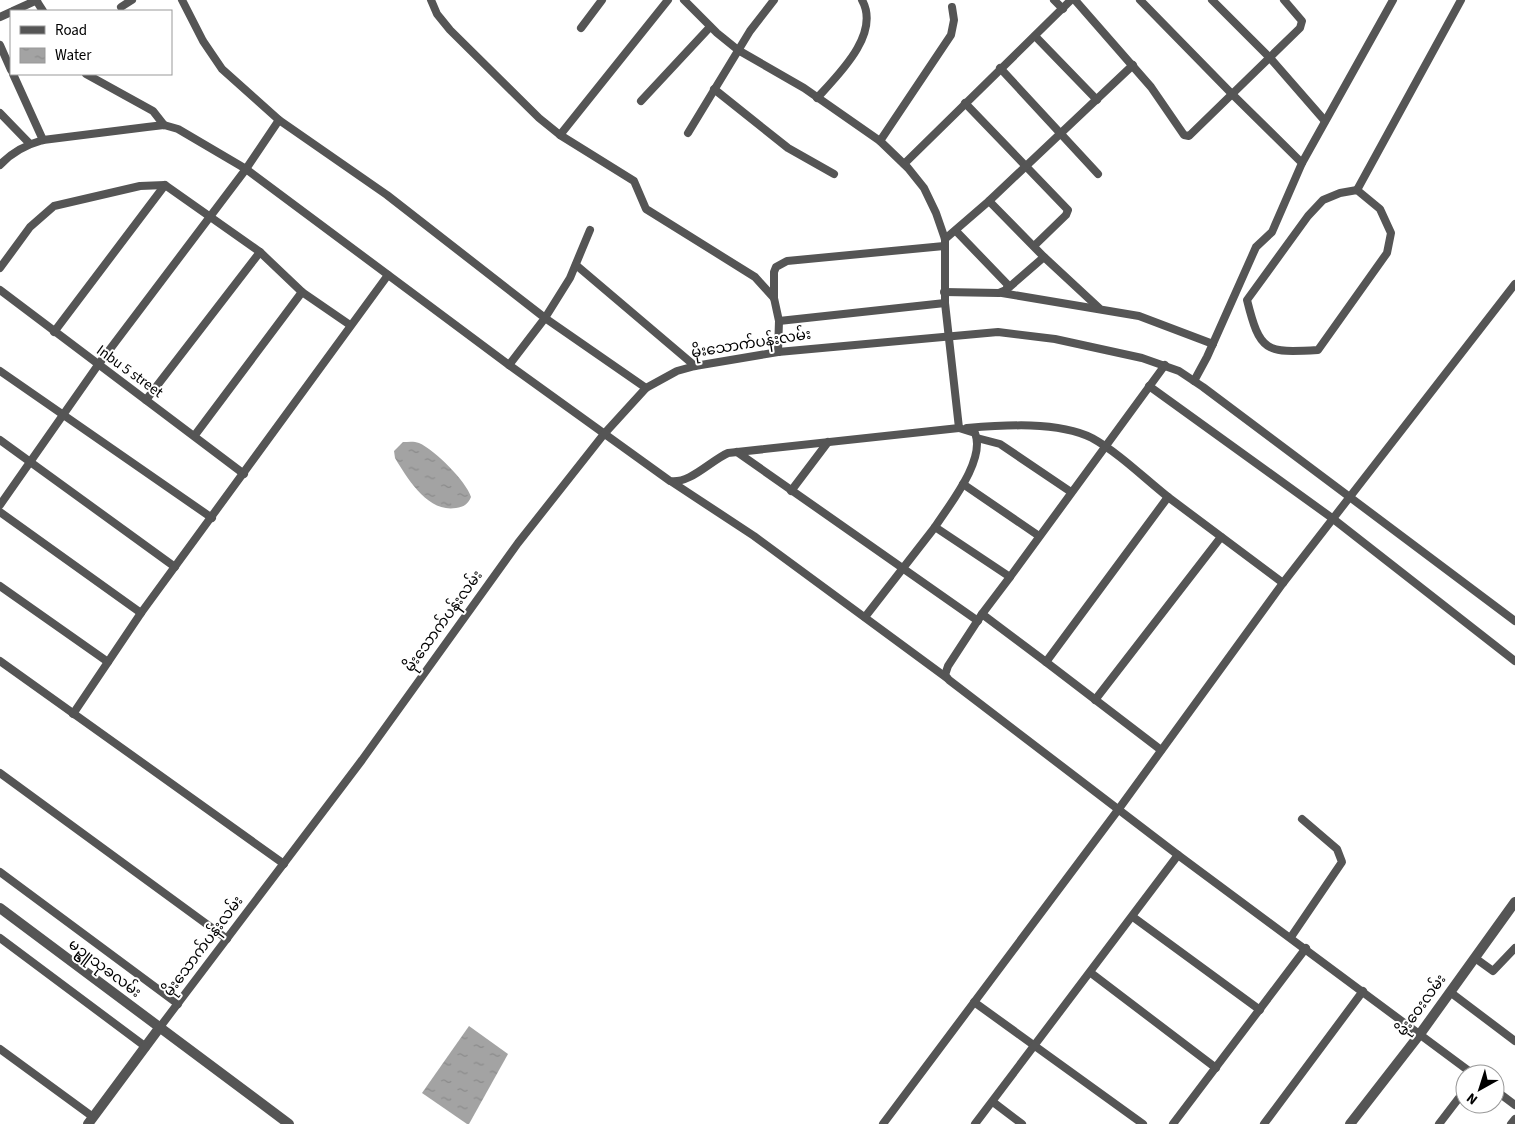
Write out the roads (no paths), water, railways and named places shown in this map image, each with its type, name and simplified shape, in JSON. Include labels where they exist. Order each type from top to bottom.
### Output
[{"type":"street","points":[[16,10],[36,0]]},
{"type":"street","points":[[121,7],[132,0]]},
{"type":"street","points":[[182,0],[208,50],[222,69],[279,120],[387,195],[545,318],[646,388]]},
{"type":"street","points":[[431,0],[437,14],[450,30],[538,118],[560,135],[634,180],[646,209],[755,277],[774,298]]},
{"type":"street","points":[[581,28],[602,0]]},
{"type":"street","points":[[560,135],[668,0]]},
{"type":"street","points":[[684,0],[710,27],[738,50],[818,98],[880,141],[904,164],[924,188],[936,213],[945,242],[944,292],[959,428]]},
{"type":"street","points":[[688,133],[738,50],[774,0]]},
{"type":"street","points":[[818,98],[850,63],[859,45],[866,25],[866,13],[862,0]]},
{"type":"street","points":[[1054,0],[1063,9]]},
{"type":"street","points":[[904,164],[964,102],[1073,0],[1133,65],[1186,136],[1192,135],[1302,25],[1300,17],[1284,0]]},
{"type":"street","points":[[1140,0],[1302,163]]},
{"type":"street","points":[[1212,0],[1270,58],[1325,121]]},
{"type":"street","points":[[1194,381],[1213,344],[1256,247],[1272,232],[1302,163],[1393,0]]},
{"type":"street","points":[[1357,190],[1462,0]]},
{"type":"street","points":[[880,141],[952,35],[954,20],[952,6]]},
{"type":"street","points":[[641,101],[710,27]]},
{"type":"street","points":[[1035,36],[1097,100]]},
{"type":"street","points":[[0,45],[10,68]]},
{"type":"street","points":[[778,352],[779,320],[774,298],[774,272],[776,267],[787,261],[945,242],[1133,65]]},
{"type":"street","points":[[1000,68],[1098,174]]},
{"type":"street","points":[[13,75],[43,140]]},
{"type":"street","points":[[88,75],[153,111],[164,125]]},
{"type":"street","points":[[714,90],[788,148],[834,174]]},
{"type":"street","points":[[964,102],[1068,210],[1066,215],[1034,246]]},
{"type":"street","points":[[0,113],[30,144]]},
{"type":"street","points":[[0,505],[98,365],[211,217],[279,120]]},
{"type":"street","points":[[0,165],[14,152],[43,140],[164,125],[178,129],[196,138],[246,169],[604,434],[670,481],[754,536],[865,616],[1118,810],[1460,1064]]},
{"type":"street","points":[[54,332],[165,185]]},
{"type":"street","points":[[0,268],[30,227],[54,206],[140,186],[165,185],[260,252],[302,292],[350,326]]},
{"type":"street","points":[[1357,190],[1380,209],[1391,233],[1388,253],[1318,350],[1284,352],[1267,347],[1255,331],[1248,300],[1308,216],[1324,200],[1340,193],[1357,190]]},
{"type":"street","points":[[989,201],[1044,258],[1099,308]]},
{"type":"street","points":[[509,365],[545,318],[576,265],[590,230]]},
{"type":"street","points":[[956,231],[1008,284],[1004,292]]},
{"type":"street","points":[[146,400],[260,252]]},
{"type":"street","points":[[1004,292],[1044,258]]},
{"type":"street","points":[[576,265],[695,366]]},
{"type":"street","points":[[73,714],[141,613],[388,275]]},
{"type":"street","points":[[884,1124],[1118,810],[1283,583],[1332,518],[1350,498],[1368,471],[1515,284]]},
{"type":"street","name":"Inbu 5 street","points":[[0,290],[98,365],[195,435],[244,474]]},
{"type":"street","points":[[195,435],[302,292]]},
{"type":"street","points":[[944,292],[1004,292],[1099,308],[1139,316],[1213,344]]},
{"type":"street","points":[[779,320],[945,303]]},
{"type":"street","name":"မိုးသောက်ပန်းလမ်း","points":[[90,1121],[284,864],[518,543],[604,434],[646,388],[677,371],[695,366],[778,352],[948,335],[998,332],[1026,334],[1100,348],[1165,365],[1194,381],[1515,621]]},
{"type":"street","points":[[949,680],[945,675],[948,666],[980,617],[1165,365]]},
{"type":"street","points":[[0,372],[212,518]]},
{"type":"street","points":[[1149,386],[1332,518],[1515,661]]},
{"type":"street","points":[[670,481],[684,480],[716,458],[738,452],[959,428],[1019,426],[1051,428],[1082,434],[1104,446],[1168,497],[1283,583]]},
{"type":"street","points":[[865,616],[935,527],[963,484],[977,454],[976,438],[972,431],[959,428]]},
{"type":"street","points":[[976,438],[1000,444],[1071,492]]},
{"type":"street","points":[[0,440],[175,567]]},
{"type":"street","points":[[791,491],[828,442]]},
{"type":"street","points":[[738,452],[903,568],[1046,662],[1161,750]]},
{"type":"street","points":[[963,484],[1039,536]]},
{"type":"street","points":[[1046,662],[1168,497]]},
{"type":"street","points":[[0,512],[141,613]]},
{"type":"street","points":[[935,527],[1010,576]]},
{"type":"street","points":[[1095,700],[1221,537]]},
{"type":"street","points":[[0,586],[108,662]]},
{"type":"street","points":[[0,661],[284,864]]},
{"type":"street","points":[[0,773],[227,939]]},
{"type":"street","points":[[1291,937],[1342,862],[1337,849],[1302,819]]},
{"type":"street","points":[[976,1124],[1178,855]]},
{"type":"street","points":[[0,872],[178,1004]]},
{"type":"street","name":"မိုးဝေးလမ်း","points":[[1350,1124],[1420,1034],[1515,902]]},
{"type":"street","name":"မဥ္ဇူသုခလမ်း","points":[[0,908],[289,1124]]},
{"type":"street","points":[[1133,917],[1260,1010]]},
{"type":"street","points":[[0,938],[146,1047]]},
{"type":"street","points":[[1173,1124],[1306,948]]},
{"type":"street","points":[[1475,958],[1493,971],[1515,948]]},
{"type":"street","points":[[1091,973],[1216,1068]]},
{"type":"street","points":[[1264,1124],[1363,992]]},
{"type":"street","points":[[1450,992],[1515,1041]]},
{"type":"street","points":[[974,1002],[1143,1124]]},
{"type":"street","points":[[0,1049],[90,1121]]},
{"type":"street","points":[[993,1102],[1022,1124]]},
{"type":"street","points":[[1439,1124],[1455,1103]]},
{"type":"street","points":[[1511,1124],[1515,1119]]},
{"type":"water","points":[[403,442],[419,443],[441,459],[457,475],[468,490],[471,497],[467,503],[459,508],[446,508],[436,505],[419,492],[395,458],[394,451]]},
{"type":"water","points":[[469,1026],[508,1054],[469,1124],[467,1124],[422,1093]]}]
